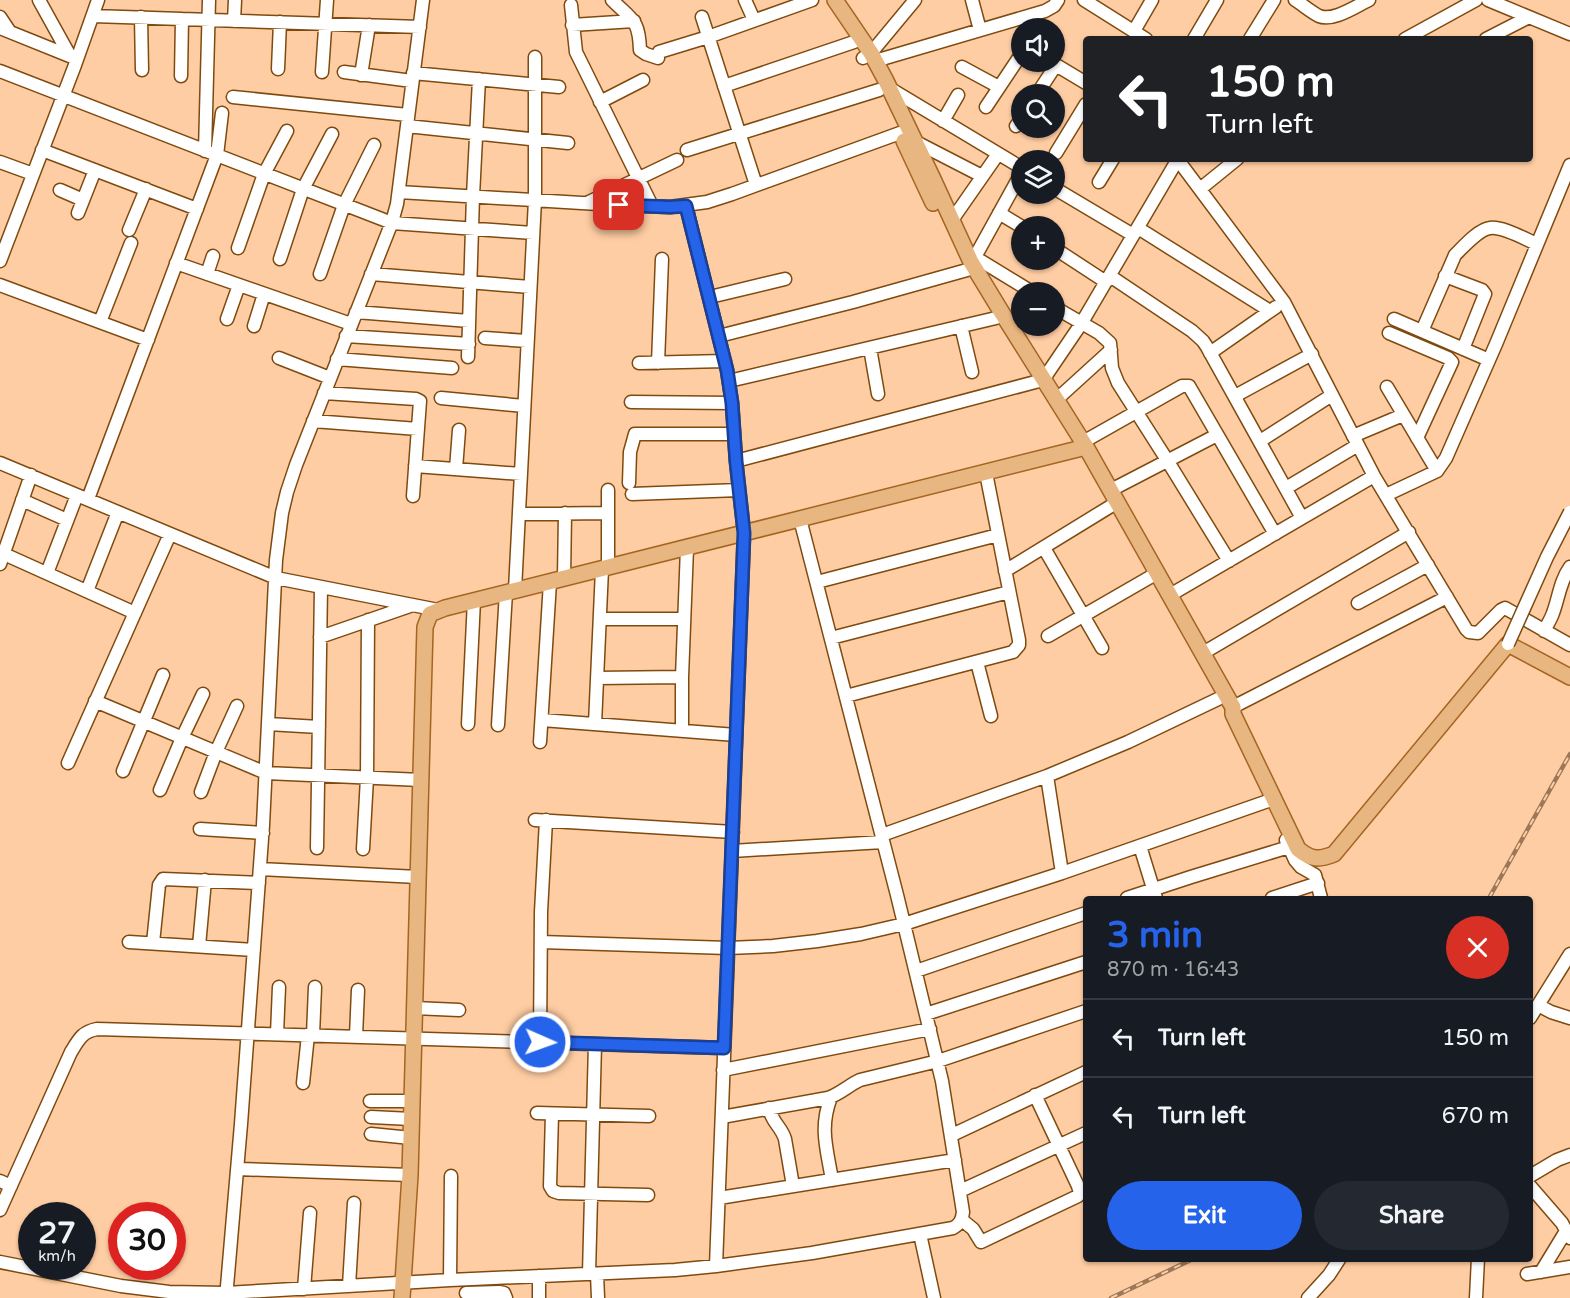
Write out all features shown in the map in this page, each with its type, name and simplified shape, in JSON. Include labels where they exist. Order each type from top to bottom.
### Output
[{"type":"main road","points":[[823,0],[854,42],[870,58]]},
{"type":"main road","points":[[841,2],[870,58],[900,133],[952,244],[969,259],[1039,382],[1056,400],[1082,446],[1111,506],[1228,708]]},
{"type":"main road","points":[[884,89],[916,142],[996,318],[1111,490],[1203,653],[1294,848],[1314,858],[1334,854],[1508,644],[1570,677]]},
{"type":"main road","points":[[402,1291],[410,1175],[425,627],[430,614],[474,600],[986,473],[1082,446]]},
{"type":"street","points":[[39,0],[74,57]]},
{"type":"street","points":[[0,261],[63,95],[74,57],[98,0]]},
{"type":"street","points":[[209,0],[211,153]]},
{"type":"street","points":[[234,21],[235,0]]},
{"type":"street","points":[[322,72],[327,0]]},
{"type":"street","points":[[226,1295],[238,1169],[259,883],[276,578],[282,513],[287,492],[313,421],[392,223],[399,192],[423,0]]},
{"type":"street","points":[[612,0],[634,21],[639,30],[640,50],[646,54],[658,55],[812,0]]},
{"type":"street","points":[[745,0],[754,20]]},
{"type":"street","points":[[870,58],[915,0]]},
{"type":"street","points":[[972,0],[980,30]]},
{"type":"street","points":[[1033,18],[1050,9],[1058,0]]},
{"type":"street","points":[[1084,0],[1139,36],[1152,0]]},
{"type":"street","points":[[1196,36],[1217,0]]},
{"type":"street","points":[[1253,36],[1274,0]]},
{"type":"street","points":[[1295,0],[1320,16],[1328,18],[1369,0]]},
{"type":"street","points":[[1410,36],[1476,0]]},
{"type":"street","points":[[1488,0],[1570,34]]},
{"type":"street","points":[[571,5],[576,52],[652,206]]},
{"type":"street","points":[[93,16],[420,27]]},
{"type":"street","points":[[0,17],[5,30],[74,57]]},
{"type":"street","points":[[141,17],[142,70]]},
{"type":"street","points":[[702,17],[756,185]]},
{"type":"street","points":[[1492,36],[1529,17]]},
{"type":"street","points":[[181,76],[182,19]]},
{"type":"street","points":[[572,25],[634,21]]},
{"type":"street","points":[[278,69],[280,22]]},
{"type":"street","points":[[361,75],[369,25]]},
{"type":"street","points":[[870,58],[980,30],[1011,25]]},
{"type":"street","points":[[724,87],[854,42]]},
{"type":"street","points":[[498,725],[519,514],[535,200],[535,57]]},
{"type":"street","points":[[962,67],[999,87]]},
{"type":"street","points":[[986,107],[1011,69]]},
{"type":"street","points":[[0,70],[392,223],[533,233]]},
{"type":"street","points":[[1065,70],[1083,81]]},
{"type":"street","points":[[345,72],[361,75],[478,80],[559,87]]},
{"type":"street","points":[[468,357],[478,80]]},
{"type":"street","points":[[600,102],[643,80]]},
{"type":"street","points":[[687,150],[884,89],[944,121],[1011,163]]},
{"type":"street","points":[[944,121],[958,95]]},
{"type":"street","points":[[233,97],[476,133],[568,143]]},
{"type":"street","points":[[1058,150],[1083,109]]},
{"type":"street","points":[[47,573],[68,520],[83,497],[148,340],[196,209],[222,113]]},
{"type":"street","points":[[238,248],[264,174],[287,131]]},
{"type":"street","points":[[399,192],[586,203],[686,206],[707,202],[900,133]]},
{"type":"street","points":[[280,259],[303,189],[332,134]]},
{"type":"street","points":[[916,142],[982,176]]},
{"type":"street","points":[[320,274],[344,205],[374,145]]},
{"type":"street","points":[[42,150],[196,209]]},
{"type":"street","points":[[952,220],[998,154]]},
{"type":"street","points":[[586,203],[677,160]]},
{"type":"street","points":[[0,162],[33,174]]},
{"type":"street","points":[[1098,182],[1111,162]]},
{"type":"street","points":[[736,461],[1039,382],[1081,324],[1176,162]]},
{"type":"street","points":[[1180,162],[1284,302],[1374,476],[1466,629],[1469,632],[1478,633],[1500,610],[1505,608],[1570,645]]},
{"type":"street","points":[[1200,189],[1233,162]]},
{"type":"street","points":[[1386,495],[1437,471],[1446,458],[1570,165]]},
{"type":"street","points":[[78,213],[95,170]]},
{"type":"street","points":[[129,230],[146,189]]},
{"type":"street","points":[[60,190],[83,200]]},
{"type":"street","points":[[720,336],[853,302],[969,259],[1011,191]]},
{"type":"street","points":[[1065,194],[1136,232],[1270,311]]},
{"type":"street","points":[[686,206],[720,336],[729,381],[744,533],[716,1266]]},
{"type":"street","points":[[999,213],[1011,220]]},
{"type":"street","points":[[1422,331],[1455,255],[1464,245],[1489,228],[1499,228],[1537,244]]},
{"type":"street","points":[[100,322],[131,243]]},
{"type":"street","points":[[1065,255],[1192,331],[1203,341],[1302,518]]},
{"type":"street","points":[[207,274],[213,256]]},
{"type":"street","points":[[969,259],[1013,282]]},
{"type":"street","points":[[658,363],[662,260]]},
{"type":"street","points":[[176,263],[351,324]]},
{"type":"street","points":[[371,274],[530,287]]},
{"type":"street","points":[[1446,276],[1482,290],[1485,294],[1464,349]]},
{"type":"street","points":[[710,297],[785,279]]},
{"type":"street","points":[[0,285],[148,340]]},
{"type":"street","points":[[228,319],[239,285]]},
{"type":"street","points":[[254,326],[264,294]]},
{"type":"street","points":[[1210,353],[1284,302]]},
{"type":"street","points":[[356,312],[469,321]]},
{"type":"street","points":[[1065,314],[1106,338],[1110,343],[1114,375],[1229,561]]},
{"type":"street","points":[[729,381],[996,318]]},
{"type":"street","points":[[1394,319],[1489,360]]},
{"type":"street","points":[[961,326],[972,372]]},
{"type":"street","points":[[1389,333],[1448,358],[1452,362],[1417,438]]},
{"type":"street","points":[[346,336],[469,344]]},
{"type":"street","points":[[485,338],[527,341]]},
{"type":"street","points":[[870,348],[878,394]]},
{"type":"street","points":[[1056,400],[1111,350]]},
{"type":"street","points":[[1235,396],[1311,354]]},
{"type":"street","points":[[279,358],[330,378]]},
{"type":"street","points":[[337,359],[452,368]]},
{"type":"street","points":[[639,363],[725,361]]},
{"type":"street","points":[[1082,446],[1182,386],[1189,386],[1275,534]]},
{"type":"street","points":[[1387,387],[1437,471]]},
{"type":"street","points":[[324,393],[418,400],[420,403],[413,496]]},
{"type":"street","points":[[1260,441],[1332,395]]},
{"type":"street","points":[[441,398],[524,406]]},
{"type":"street","points":[[631,402],[732,403]]},
{"type":"street","points":[[1286,488],[1356,441],[1403,415]]},
{"type":"street","points":[[313,421],[418,429]]},
{"type":"street","points":[[456,469],[459,430]]},
{"type":"street","points":[[734,434],[635,434],[630,452],[630,488],[739,490]]},
{"type":"street","points":[[1111,490],[1217,435]]},
{"type":"street","points":[[0,462],[276,578],[438,610]]},
{"type":"street","points":[[415,466],[521,474]]},
{"type":"street","points":[[846,696],[977,662],[1017,649],[1019,640],[986,473]]},
{"type":"street","points":[[31,475],[2,559],[47,573],[135,613]]},
{"type":"street","points":[[1170,596],[1374,476]]},
{"type":"street","points":[[595,724],[608,490]]},
{"type":"street","points":[[22,500],[68,520]]},
{"type":"street","points":[[1005,572],[1111,506]]},
{"type":"street","points":[[87,591],[118,512]]},
{"type":"street","points":[[1508,644],[1570,512]]},
{"type":"street","points":[[540,742],[565,513]]},
{"type":"street","points":[[519,514],[608,513]]},
{"type":"street","points":[[0,1262],[121,1286],[170,1292],[226,1295],[349,1286],[402,1291],[450,1280],[675,1270],[716,1266],[812,1253],[953,1228],[958,1225],[962,1220],[963,1212],[938,1061],[801,519]]},
{"type":"street","points":[[1203,653],[1409,532]]},
{"type":"street","points":[[68,762],[170,534]]},
{"type":"street","points":[[817,582],[998,535]]},
{"type":"street","points":[[682,731],[687,548]]},
{"type":"street","points":[[1044,548],[1102,648]]},
{"type":"street","points":[[1358,603],[1428,565]]},
{"type":"street","points":[[1544,631],[1553,612],[1560,586],[1570,567]]},
{"type":"street","points":[[1048,636],[1152,576]]},
{"type":"street","points":[[317,848],[321,587]]},
{"type":"street","points":[[831,638],[1009,592]]},
{"type":"street","points":[[732,851],[883,839],[1128,742],[1228,708],[1447,597]]},
{"type":"street","points":[[468,724],[474,600]]},
{"type":"street","points":[[320,637],[412,605]]},
{"type":"street","points":[[600,620],[684,619]]},
{"type":"street","points":[[363,849],[368,778],[368,620]]},
{"type":"street","points":[[977,662],[991,716]]},
{"type":"street","points":[[123,771],[163,675]]},
{"type":"street","points":[[597,678],[682,677]]},
{"type":"street","points":[[160,790],[203,694]]},
{"type":"street","points":[[95,701],[266,773],[421,780]]},
{"type":"street","points":[[201,792],[237,706]]},
{"type":"street","points":[[1228,708],[1268,801],[1294,848],[1295,860],[1301,867],[1315,875],[1321,896]]},
{"type":"street","points":[[542,720],[736,735]]},
{"type":"street","points":[[268,723],[319,727]]},
{"type":"street","points":[[1047,776],[1062,873]]},
{"type":"street","points":[[541,942],[728,948],[773,946],[861,934],[904,924],[1062,873],[1268,801]]},
{"type":"street","points":[[540,1042],[540,820],[733,832]]},
{"type":"street","points":[[200,829],[262,833]]},
{"type":"street","points":[[1140,846],[1154,894],[1191,877],[1294,848]]},
{"type":"street","points":[[260,869],[418,877]]},
{"type":"street","points":[[153,943],[160,882],[166,878],[259,883]]},
{"type":"street","points":[[199,946],[205,880]]},
{"type":"street","points":[[1278,896],[1318,883]]},
{"type":"street","points":[[916,971],[1083,914]]},
{"type":"street","points":[[129,942],[254,950]]},
{"type":"street","points":[[1533,1013],[1570,954]]},
{"type":"street","points":[[926,1014],[1083,963]]},
{"type":"street","points":[[277,1034],[279,987]]},
{"type":"street","points":[[303,1083],[315,987]]},
{"type":"street","points":[[356,1036],[358,990]]},
{"type":"street","points":[[1538,1005],[1570,1018]]},
{"type":"street","points":[[414,1008],[459,1010]]},
{"type":"street","points":[[722,1117],[831,1097],[860,1080],[938,1061],[1083,1012]]},
{"type":"street","points":[[0,1210],[6,1184],[71,1052],[87,1031],[97,1029],[248,1033],[724,1048]]},
{"type":"street","points":[[723,1070],[930,1029]]},
{"type":"street","points":[[595,1044],[591,1194],[593,1274],[598,1298]]},
{"type":"street","points":[[952,1135],[1083,1073]]},
{"type":"street","points":[[962,1220],[972,1229],[979,1241],[983,1241],[1078,1196],[1080,1189],[1035,1095]]},
{"type":"street","points":[[831,1097],[824,1130],[832,1180]]},
{"type":"street","points":[[370,1101],[412,1101]]},
{"type":"street","points":[[769,1108],[773,1122],[783,1132],[786,1139],[793,1186]]},
{"type":"street","points":[[537,1113],[649,1116]]},
{"type":"street","points":[[552,1114],[550,1186],[553,1191],[648,1195]]},
{"type":"street","points":[[371,1117],[411,1119]]},
{"type":"street","points":[[371,1134],[411,1138]]},
{"type":"street","points":[[960,1191],[1083,1135]]},
{"type":"street","points":[[1533,1174],[1570,1155]]},
{"type":"street","points":[[718,1198],[955,1160]]},
{"type":"street","points":[[238,1169],[410,1175]]},
{"type":"street","points":[[450,1280],[451,1176]]},
{"type":"street","points":[[1533,1188],[1568,1235],[1541,1272]]},
{"type":"street","points":[[349,1286],[354,1203]]},
{"type":"street","points":[[304,1289],[310,1213]]},
{"type":"street","points":[[920,1234],[934,1298]]},
{"type":"street","points":[[1308,1298],[1337,1262]]},
{"type":"street","points":[[1476,1298],[1478,1262]]},
{"type":"street","points":[[1527,1274],[1570,1267]]},
{"type":"street","points":[[539,1276],[539,1298]]},
{"type":"street","points":[[465,1280],[466,1296],[499,1292],[504,1293],[506,1298]]},
{"type":"railway","points":[[1490,896],[1570,754]]},
{"type":"railway","points":[[1111,1298],[1187,1262]]},
{"type":"route","points":[[540,1042],[724,1048],[744,533],[732,403],[720,336],[686,206],[619,205]]}]
